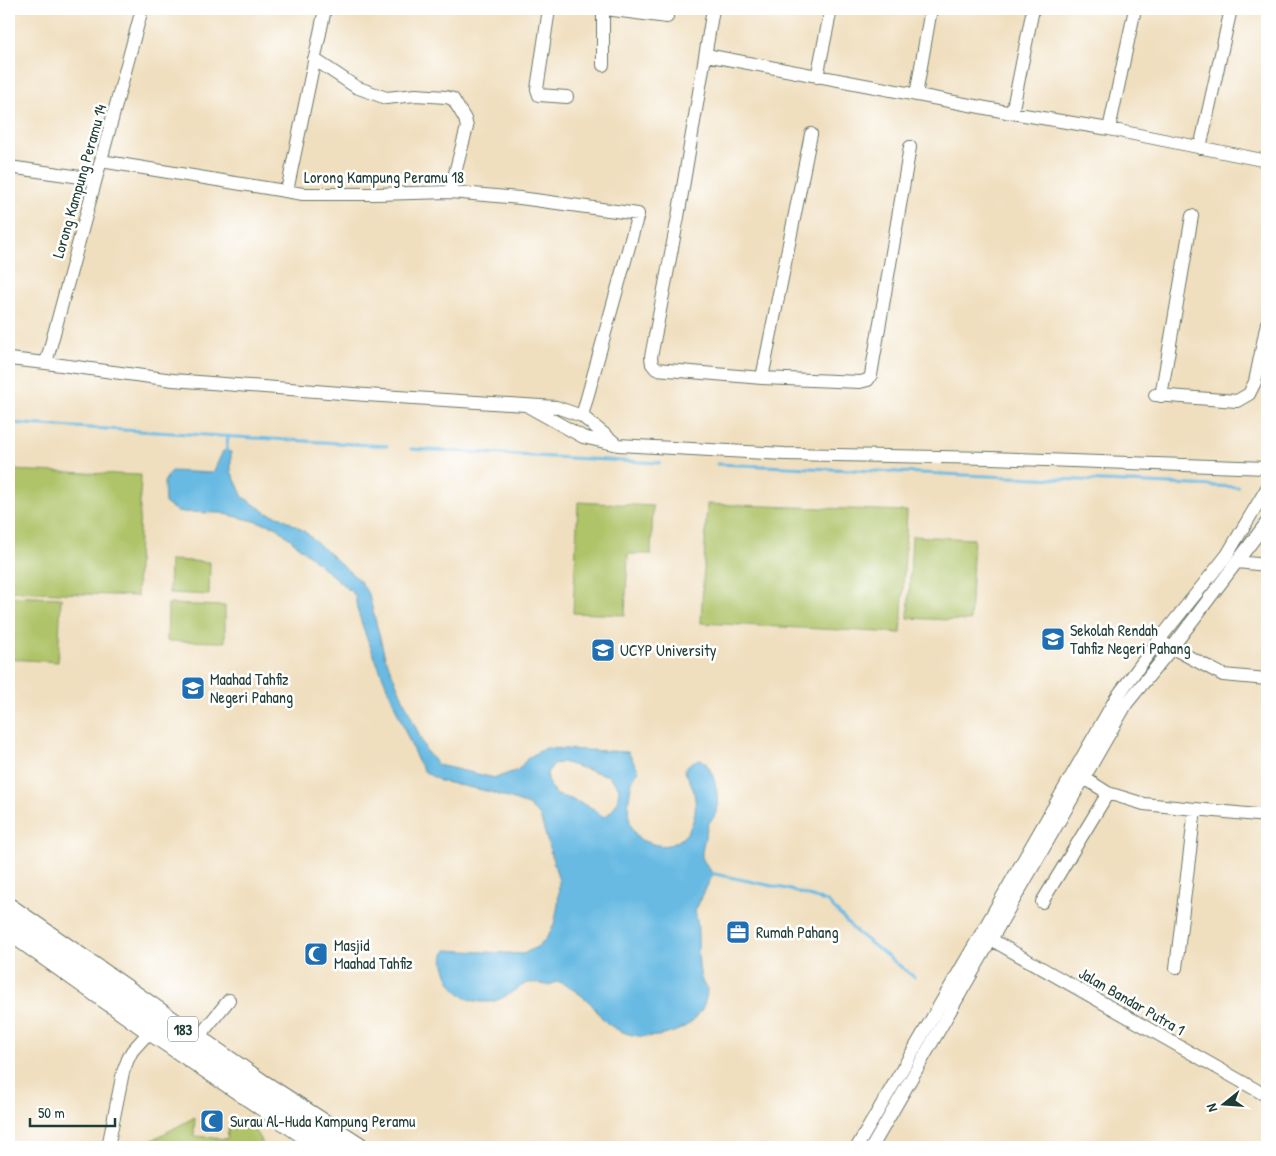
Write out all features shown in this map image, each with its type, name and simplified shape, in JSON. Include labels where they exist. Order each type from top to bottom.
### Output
[{"type":"highway","name":"183","points":[[9,909],[262,1085],[358,1147]]},
{"type":"highway","name":"183","points":[[9,929],[151,1030],[325,1147]]},
{"type":"street","name":"Lorong Kampung Peramu 14","points":[[46,363],[142,9]]},
{"type":"street","points":[[287,191],[325,9]]},
{"type":"street","points":[[549,9],[538,89],[539,95],[544,97],[567,97]]},
{"type":"street","points":[[603,65],[605,9],[667,17]]},
{"type":"street","points":[[713,9],[680,207],[651,357],[652,364],[656,369],[762,378],[860,382],[868,380],[871,375],[910,147]]},
{"type":"street","points":[[817,77],[831,9]]},
{"type":"street","points":[[916,95],[932,9]]},
{"type":"street","points":[[1012,113],[1033,9]]},
{"type":"street","points":[[1109,130],[1135,9]]},
{"type":"street","points":[[1200,148],[1231,9]]},
{"type":"street","points":[[706,55],[1267,161]]},
{"type":"street","points":[[314,59],[356,87],[386,98],[416,95],[446,97],[453,100],[465,119],[467,127],[450,192]]},
{"type":"street","points":[[762,378],[811,134]]},
{"type":"street","name":"Lorong Kampung Peramu 18","points":[[101,161],[303,194],[450,192],[520,198],[638,214],[582,416]]},
{"type":"street","points":[[9,167],[95,178]]},
{"type":"street","points":[[1192,216],[1157,395],[1237,401],[1250,394],[1255,382],[1267,323]]},
{"type":"street","points":[[9,359],[173,380],[529,407],[556,407],[582,416],[618,445]]},
{"type":"street","points":[[529,407],[583,437],[618,445],[785,454],[1267,468]]},
{"type":"street","points":[[872,1147],[986,937],[1079,774],[1116,698],[1159,640],[1227,555],[1267,488]]},
{"type":"street","points":[[1079,774],[1128,703],[1267,522]]},
{"type":"street","points":[[1237,562],[1267,565]]},
{"type":"street","points":[[1159,640],[1171,649],[1223,675],[1267,679]]},
{"type":"street","points":[[1079,774],[1108,793],[1144,804],[1267,816]]},
{"type":"street","points":[[1042,902],[1108,793]]},
{"type":"street","points":[[1176,968],[1195,809]]},
{"type":"street","points":[[857,1147],[986,937]]},
{"type":"street","name":"Jalan Bandar Putra 1","points":[[986,937],[1267,1096]]},
{"type":"street","points":[[197,1039],[229,1000]]},
{"type":"street","points":[[108,1147],[123,1072],[132,1051],[151,1030]]},
{"type":"green space","points":[[9,470],[141,475],[137,596],[9,591]]},
{"type":"green space","points":[[578,502],[653,506],[651,554],[628,554],[625,615],[573,613]]},
{"type":"green space","points":[[707,504],[907,511],[901,633],[701,623]]},
{"type":"green space","points":[[912,536],[974,539],[970,621],[908,618]]},
{"type":"green space","points":[[170,560],[210,562],[209,595],[169,593]]},
{"type":"green space","points":[[9,596],[61,598],[58,662],[9,659]]},
{"type":"green space","points":[[168,604],[225,606],[225,642],[167,641]]},
{"type":"green space","points":[[195,1117],[194,1136],[227,1139],[229,1125],[246,1117],[265,1147],[139,1147]]},
{"type":"water","points":[[223,451],[231,452],[231,471],[243,497],[267,513],[281,517],[304,531],[361,582],[369,596],[385,657],[426,751],[438,765],[495,778],[518,770],[528,758],[545,748],[628,752],[639,771],[635,775],[631,786],[628,810],[630,823],[642,840],[663,846],[670,845],[683,838],[688,832],[694,817],[694,793],[685,769],[692,762],[701,759],[706,764],[716,786],[717,803],[714,817],[707,829],[702,855],[713,874],[695,911],[700,974],[707,989],[704,1005],[696,1017],[684,1027],[670,1033],[639,1036],[623,1032],[610,1025],[587,1000],[561,982],[550,985],[528,983],[501,999],[490,1002],[470,1000],[455,989],[444,965],[443,958],[446,950],[523,954],[537,947],[546,939],[554,925],[558,905],[559,881],[540,816],[528,805],[491,792],[440,781],[425,772],[418,762],[366,636],[357,609],[355,595],[275,526],[221,513],[178,512],[165,503],[164,482],[171,471],[213,473]],"holes":[[[562,762],[609,776],[619,788],[619,793],[614,808],[604,817],[592,808],[557,795],[549,784],[547,773],[553,765]]]},
{"type":"waterway","points":[[9,423],[387,446]]},
{"type":"waterway","points":[[226,455],[228,436]]},
{"type":"waterway","points":[[411,449],[660,463]]},
{"type":"waterway","points":[[717,464],[1238,487]]},
{"type":"waterway","points":[[710,873],[787,889],[828,902],[855,931],[914,977]]},
{"type":"place","name":"Sekolah Rendah Tahfiz Negeri Pahang","points":[[1053,639]]},
{"type":"place","name":"UCYP University","points":[[603,650]]},
{"type":"place","name":"Maahad Tahfiz Negeri Pahang","points":[[193,688]]},
{"type":"place","name":"Rumah Pahang","points":[[738,932]]},
{"type":"place","name":"Masjid Maahad Tahfiz","points":[[316,954]]},
{"type":"place","name":"Surau Al-Huda Kampung Peramu","points":[[212,1121]]}]
